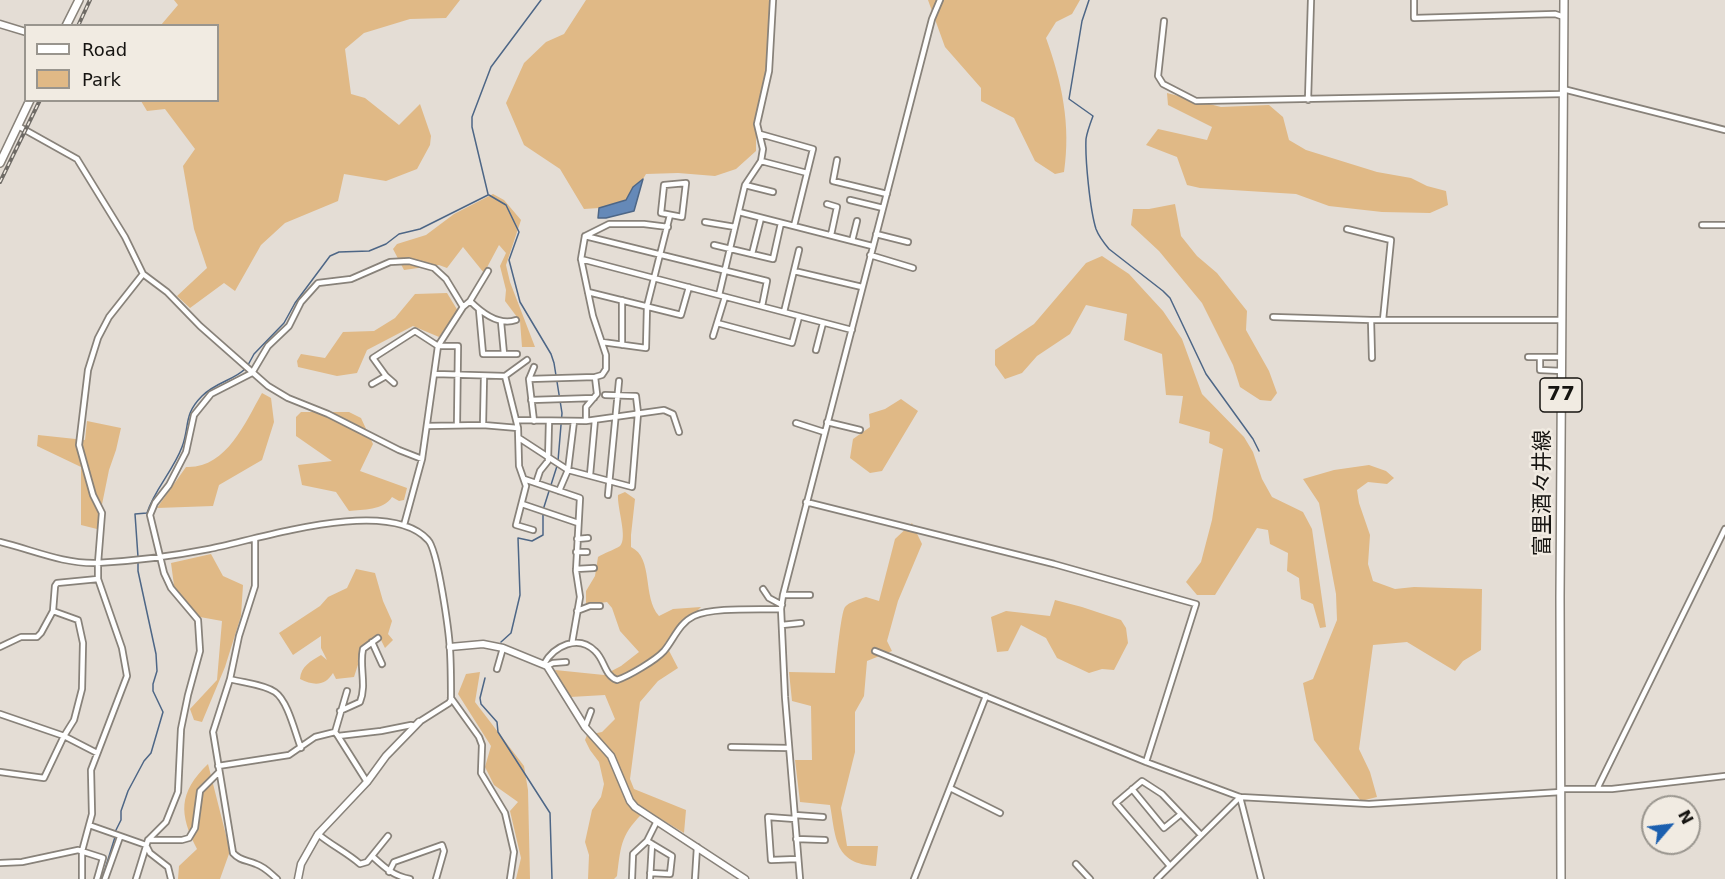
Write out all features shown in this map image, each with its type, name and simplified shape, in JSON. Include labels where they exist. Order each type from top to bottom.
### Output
[{"type":"main road","points":[[67,24],[79,0]]},
{"type":"main road","name":"富里酒々井線","points":[[1561,879],[1564,0]]},
{"type":"main road","points":[[0,163],[29,102]]},
{"type":"street","points":[[719,295],[745,184],[761,161],[763,149],[757,124],[769,72],[773,0]]},
{"type":"street","points":[[800,879],[789,748],[781,607],[872,246],[932,19],[940,0]]},
{"type":"street","points":[[1308,100],[1311,0]]},
{"type":"street","points":[[1414,0],[1414,18],[1555,14],[1564,17]]},
{"type":"street","points":[[1164,21],[1158,76],[1163,84],[1197,100],[1308,100],[1563,91],[1725,130]]},
{"type":"street","points":[[0,24],[24,31]]},
{"type":"street","points":[[18,126],[76,159],[125,237],[143,274],[167,292],[200,326],[252,373],[288,398],[328,414],[399,450],[422,459]]},
{"type":"street","points":[[760,134],[813,149],[794,226]]},
{"type":"street","points":[[837,160],[832,181],[887,194]]},
{"type":"street","points":[[761,161],[807,172]]},
{"type":"street","points":[[686,183],[682,217],[670,214],[661,213],[664,185],[686,183]]},
{"type":"street","points":[[745,184],[773,192]]},
{"type":"street","points":[[850,200],[883,208]]},
{"type":"street","points":[[827,204],[837,207],[831,235]]},
{"type":"street","points":[[739,212],[872,246]]},
{"type":"street","points":[[602,342],[646,348],[647,306],[670,214]]},
{"type":"street","points":[[752,254],[761,218]]},
{"type":"street","points":[[852,241],[857,221]]},
{"type":"street","points":[[705,222],[735,227]]},
{"type":"street","points":[[714,245],[773,259],[781,223]]},
{"type":"street","points":[[585,236],[609,224],[668,227]]},
{"type":"street","points":[[1701,225],[1725,225]]},
{"type":"street","points":[[1347,229],[1391,240],[1383,320]]},
{"type":"street","points":[[876,234],[908,242]]},
{"type":"street","points":[[585,236],[767,281],[762,306]]},
{"type":"street","points":[[529,379],[595,377],[602,375],[606,369],[606,355],[581,260],[585,236]]},
{"type":"street","points":[[784,312],[800,250]]},
{"type":"street","points":[[870,255],[913,268]]},
{"type":"street","points":[[581,260],[852,330]]},
{"type":"street","points":[[136,879],[147,843],[166,822],[178,792],[181,729],[200,651],[198,620],[171,588],[159,557],[150,515],[155,502],[169,485],[186,452],[194,416],[211,394],[252,373],[268,346],[289,326],[301,302],[318,283],[351,279],[390,262],[409,261],[434,268],[446,279],[463,307]]},
{"type":"street","points":[[404,525],[422,459],[438,346],[463,307],[471,301],[488,271]]},
{"type":"street","points":[[794,271],[862,287]]},
{"type":"street","points":[[82,879],[82,851],[92,814],[91,770],[127,676],[122,648],[98,579],[102,513],[93,495],[79,445],[88,370],[98,338],[110,317],[143,274]]},
{"type":"street","points":[[588,292],[681,315],[689,287]]},
{"type":"street","points":[[713,336],[725,297]]},
{"type":"street","points":[[622,300],[622,345]]},
{"type":"street","points":[[471,301],[479,310],[501,322],[516,320]]},
{"type":"street","points":[[479,310],[483,354],[517,354]]},
{"type":"street","points":[[717,323],[792,343],[799,317]]},
{"type":"street","points":[[1273,317],[1371,320],[1562,320]]},
{"type":"street","points":[[1371,320],[1372,358]]},
{"type":"street","points":[[501,322],[504,354]]},
{"type":"street","points":[[816,350],[823,323]]},
{"type":"street","points":[[393,383],[373,358],[415,331],[438,346],[458,346],[457,425]]},
{"type":"street","points":[[1528,357],[1562,357]]},
{"type":"street","points":[[1540,357],[1540,370],[1562,371]]},
{"type":"street","points":[[435,374],[505,376],[527,360]]},
{"type":"street","points":[[534,367],[529,379],[534,421]]},
{"type":"street","points":[[372,384],[386,376]]},
{"type":"street","points":[[483,425],[484,376]]},
{"type":"street","points":[[505,376],[518,428],[519,466],[526,486],[516,525],[533,530]]},
{"type":"street","points":[[586,421],[586,407],[597,394],[595,377]]},
{"type":"street","points":[[608,495],[620,381]]},
{"type":"street","points":[[519,438],[568,470],[632,487],[638,413],[636,396],[605,395]]},
{"type":"street","points":[[531,400],[594,398]]},
{"type":"street","points":[[516,420],[586,421],[664,410],[673,414],[679,432]]},
{"type":"street","points":[[590,475],[595,420]]},
{"type":"street","points":[[536,483],[548,457],[549,421]]},
{"type":"street","points":[[559,491],[568,470],[574,421]]},
{"type":"street","points":[[827,422],[860,430]]},
{"type":"street","points":[[796,423],[824,432]]},
{"type":"street","points":[[427,426],[483,425],[518,428]]},
{"type":"street","points":[[524,479],[580,498],[576,552],[580,597],[572,643]]},
{"type":"street","points":[[806,502],[1054,564],[1196,604],[1146,762]]},
{"type":"street","points":[[522,504],[578,523]]},
{"type":"street","points":[[0,542],[70,562],[98,563],[159,557],[255,540],[335,521],[404,525],[424,536],[434,549],[450,647],[451,698],[449,703],[417,724],[318,834],[301,864],[298,879]]},
{"type":"street","points":[[1598,787],[1725,529]]},
{"type":"street","points":[[577,539],[588,538]]},
{"type":"street","points":[[255,540],[255,586],[213,732],[233,853],[244,861],[255,863],[266,869],[277,879]]},
{"type":"street","points":[[576,552],[587,552]]},
{"type":"street","points":[[576,569],[594,568]]},
{"type":"street","points":[[0,648],[21,637],[37,637],[41,633],[52,611],[57,583],[98,579]]},
{"type":"street","points":[[763,590],[781,607]]},
{"type":"street","points":[[783,595],[810,595]]},
{"type":"street","points":[[577,611],[590,606],[600,606]]},
{"type":"street","points":[[545,665],[557,648],[572,643],[585,645],[596,652],[608,675],[617,680],[664,652],[681,626],[698,614],[781,607]]},
{"type":"street","points":[[0,772],[44,778],[63,736],[74,720],[82,689],[83,643],[78,620],[52,611]]},
{"type":"street","points":[[782,624],[801,623]]},
{"type":"street","points":[[340,711],[360,702],[363,691],[361,656],[363,649],[378,638]]},
{"type":"street","points":[[372,642],[382,664]]},
{"type":"street","points":[[450,647],[483,644],[503,648],[545,665],[585,727],[611,756],[630,801],[635,807],[745,879]]},
{"type":"street","points":[[497,669],[503,648]]},
{"type":"street","points":[[875,651],[1146,762],[1240,797],[1369,804],[1598,787],[1612,789],[1725,776]]},
{"type":"street","points":[[545,665],[566,662]]},
{"type":"street","points":[[230,679],[265,688],[282,699],[301,748]]},
{"type":"street","points":[[347,691],[340,711],[337,734],[367,782]]},
{"type":"street","points":[[914,879],[986,696]]},
{"type":"street","points":[[451,698],[479,737],[482,745],[481,772],[505,813],[514,852],[510,879]]},
{"type":"street","points":[[585,727],[591,711]]},
{"type":"street","points":[[0,714],[63,736],[98,753]]},
{"type":"street","points":[[218,766],[281,757],[301,748],[315,737],[381,731],[417,724]]},
{"type":"street","points":[[731,747],[789,748]]},
{"type":"street","points":[[89,825],[120,837],[147,843],[189,838],[195,828],[200,791],[219,772]]},
{"type":"street","points":[[1170,866],[1116,803],[1142,781],[1162,794],[1201,835]]},
{"type":"street","points":[[950,788],[1000,813]]},
{"type":"street","points":[[1132,789],[1164,828],[1181,814]]},
{"type":"street","points":[[1157,879],[1240,797]]},
{"type":"street","points":[[1240,797],[1261,879]]},
{"type":"street","points":[[797,859],[771,860],[768,817],[823,817]]},
{"type":"street","points":[[650,879],[649,842],[657,821]]},
{"type":"street","points":[[318,834],[360,864],[368,862],[388,836]]},
{"type":"street","points":[[105,879],[120,837]]},
{"type":"street","points":[[796,838],[825,840]]},
{"type":"street","points":[[649,842],[672,856],[670,874],[650,873]]},
{"type":"street","points":[[632,879],[633,854],[649,842]]},
{"type":"street","points":[[147,843],[150,853],[168,867],[171,879]]},
{"type":"street","points":[[389,872],[394,862],[442,845],[444,851],[436,879]]},
{"type":"street","points":[[695,879],[697,848]]},
{"type":"street","points":[[0,863],[22,862],[78,849],[103,858],[97,879]]},
{"type":"street","points":[[372,856],[389,872],[401,878],[410,879]]},
{"type":"street","points":[[1076,864],[1090,879]]},
{"type":"green space","points":[[174,0],[460,0],[446,18],[410,19],[364,33],[345,49],[351,94],[365,98],[399,125],[420,104],[431,136],[430,145],[417,169],[386,181],[344,174],[338,201],[285,223],[261,245],[235,291],[224,283],[190,308],[177,296],[207,268],[194,229],[183,166],[195,149],[165,109],[147,111],[142,102],[219,102],[219,24],[162,24],[178,5]]},
{"type":"green space","points":[[586,0],[772,0],[766,70],[756,129],[756,151],[736,169],[715,176],[678,173],[646,174],[633,187],[626,200],[599,208],[584,209],[560,169],[524,145],[506,103],[524,63],[546,42],[564,34]]},
{"type":"green space","points":[[928,0],[1080,0],[1072,14],[1056,22],[1046,38],[1057,71],[1064,104],[1066,155],[1064,172],[1055,174],[1035,161],[1014,118],[981,101],[981,88],[945,47]]},
{"type":"green space","points":[[1167,93],[1221,107],[1269,105],[1283,117],[1289,140],[1306,150],[1377,172],[1411,178],[1427,186],[1446,191],[1448,205],[1430,213],[1382,212],[1329,206],[1296,194],[1200,188],[1187,185],[1177,157],[1146,145],[1158,129],[1207,140],[1212,127],[1168,105]]},
{"type":"green space","points":[[493,194],[504,200],[521,220],[506,265],[510,282],[535,347],[522,347],[520,321],[505,301],[506,290],[500,266],[506,253],[499,245],[484,273],[463,247],[447,268],[439,265],[404,270],[393,249],[397,244],[426,235],[454,214]]},
{"type":"green space","points":[[1175,204],[1181,236],[1197,256],[1217,273],[1247,311],[1246,330],[1269,371],[1277,393],[1271,401],[1260,400],[1240,387],[1233,365],[1202,303],[1159,251],[1131,225],[1133,209],[1149,209]]},
{"type":"green space","points":[[1102,256],[1129,274],[1163,311],[1182,339],[1202,394],[1244,437],[1253,452],[1262,479],[1272,497],[1303,512],[1312,529],[1326,627],[1320,628],[1313,604],[1301,599],[1299,578],[1287,571],[1288,553],[1270,544],[1268,530],[1257,528],[1215,595],[1197,595],[1186,582],[1201,562],[1212,520],[1223,449],[1209,443],[1210,432],[1179,423],[1183,396],[1166,395],[1162,354],[1124,340],[1127,314],[1086,305],[1070,334],[1037,356],[1022,373],[1005,379],[995,365],[995,350],[1034,324],[1086,263]]},
{"type":"green space","points":[[447,293],[458,311],[439,337],[413,326],[367,350],[357,373],[337,376],[298,367],[297,361],[301,354],[325,358],[343,332],[374,331],[395,318],[415,294]]},
{"type":"green space","points":[[262,393],[271,398],[274,422],[262,460],[219,485],[213,506],[157,508],[186,467],[200,466],[212,460],[233,442]]},
{"type":"green space","points":[[901,399],[918,411],[882,471],[870,473],[850,458],[853,439],[870,427],[869,414],[885,409]]},
{"type":"green space","points":[[301,412],[349,412],[361,418],[373,444],[360,471],[407,488],[404,500],[399,501],[392,497],[378,507],[349,511],[336,492],[302,485],[298,465],[332,461],[296,436],[296,417]]},
{"type":"green space","points":[[87,421],[121,428],[109,470],[97,529],[81,525],[81,467],[37,446],[38,435],[85,440]]},
{"type":"green space","points":[[1369,465],[1386,471],[1394,478],[1387,484],[1368,482],[1357,490],[1370,535],[1368,564],[1373,581],[1395,589],[1414,587],[1482,589],[1481,650],[1463,661],[1455,671],[1407,642],[1373,645],[1359,749],[1370,772],[1377,797],[1361,801],[1314,740],[1303,683],[1313,679],[1337,620],[1336,594],[1319,503],[1303,479],[1334,470]]},
{"type":"green space","points":[[625,492],[635,499],[631,547],[643,560],[651,599],[659,616],[673,609],[701,607],[665,643],[678,668],[658,681],[640,702],[630,779],[634,789],[686,810],[684,833],[646,810],[627,833],[620,855],[617,876],[614,879],[588,879],[589,855],[585,842],[592,810],[601,797],[604,784],[599,762],[585,740],[587,735],[602,732],[615,719],[605,695],[570,697],[555,670],[604,675],[621,666],[639,652],[620,631],[612,608],[607,602],[586,605],[586,591],[595,576],[598,557],[620,546],[622,542],[623,530],[618,495]]},
{"type":"green space","points":[[912,523],[922,544],[898,601],[887,641],[892,651],[867,661],[864,696],[855,712],[855,752],[841,808],[847,846],[878,846],[876,866],[862,864],[845,855],[836,838],[830,805],[800,802],[795,760],[812,760],[811,706],[792,701],[789,672],[835,673],[840,627],[845,607],[866,597],[879,601],[895,539]]},
{"type":"green space","points":[[211,554],[223,576],[243,585],[241,616],[225,667],[202,722],[194,720],[190,709],[217,680],[222,621],[200,617],[175,593],[171,563]]},
{"type":"green space","points":[[356,569],[375,573],[383,601],[392,621],[388,634],[393,640],[385,648],[378,634],[364,646],[354,677],[336,679],[333,673],[319,684],[300,679],[304,667],[310,662],[321,655],[327,660],[321,648],[321,636],[293,655],[279,633],[320,606],[328,597],[347,588]]},
{"type":"green space","points":[[1055,600],[1121,620],[1126,628],[1128,643],[1114,670],[1102,669],[1089,673],[1057,658],[1046,638],[1021,625],[1008,651],[997,652],[991,617],[1006,611],[1050,616]]},
{"type":"green space","points":[[480,672],[475,702],[524,766],[528,790],[530,879],[516,879],[521,858],[510,811],[518,802],[494,785],[485,767],[491,746],[458,694],[466,674]]},
{"type":"green space","points":[[208,764],[230,851],[220,879],[178,879],[179,866],[197,849],[187,825],[184,804],[191,785]]},
{"type":"water","points":[[643,179],[634,211],[598,218],[599,208],[626,200],[633,187]]},
{"type":"waterway","points":[[488,194],[472,127],[472,117],[491,67],[541,0]]},
{"type":"waterway","points":[[1089,0],[1082,21],[1069,99],[1093,116],[1086,136],[1086,148],[1090,197],[1096,229],[1109,249],[1170,298],[1206,374],[1253,439],[1259,451]]},
{"type":"waterway","points":[[248,365],[254,354],[284,323],[295,303],[330,256],[339,252],[369,251],[386,244],[399,234],[420,229],[488,195]]},
{"type":"waterway","points":[[489,195],[506,205],[519,232],[509,260],[520,302],[554,363],[562,413],[558,461]]},
{"type":"waterway","points":[[138,557],[135,514],[147,513],[154,496],[174,464],[182,447],[192,409],[207,391],[245,369]]},
{"type":"waterway","points":[[501,642],[511,633],[520,595],[518,538],[532,541],[543,535],[543,510],[557,466]]},
{"type":"waterway","points":[[115,832],[121,820],[121,811],[128,791],[144,761],[151,753],[163,712],[153,691],[157,671],[156,654],[138,562]]},
{"type":"waterway","points":[[485,678],[480,698],[481,704],[497,722],[498,732],[550,813],[552,879]]},
{"type":"waterway","points":[[102,879],[115,837]]},
{"type":"railway","points":[[79,24],[90,0]]},
{"type":"railway","points":[[0,182],[39,102]]}]
